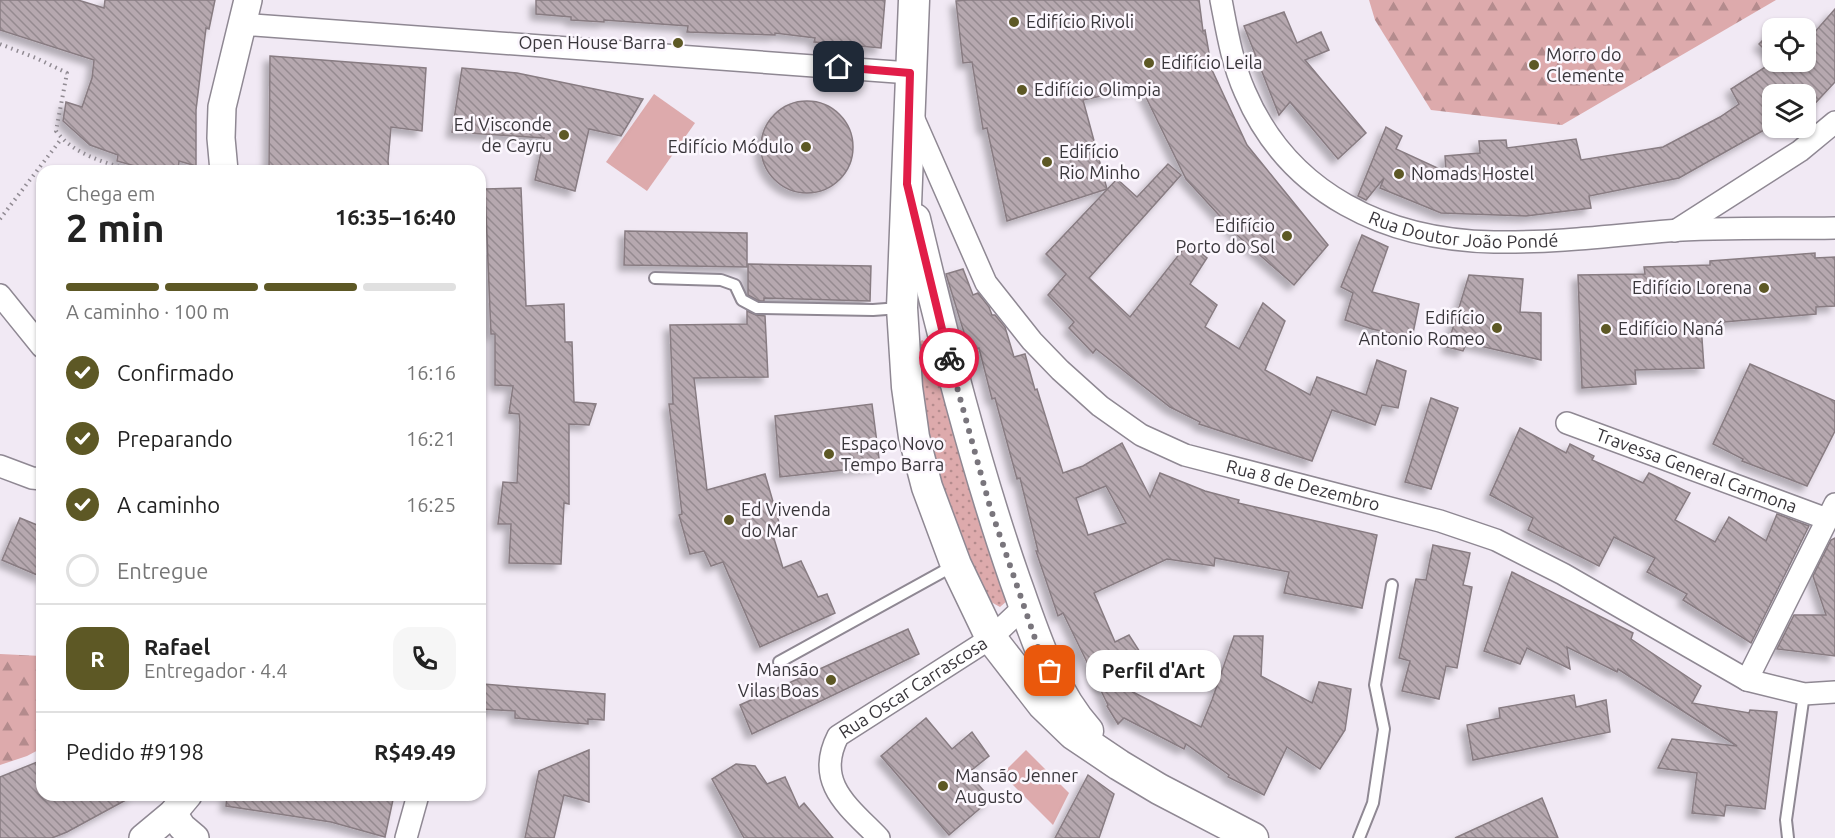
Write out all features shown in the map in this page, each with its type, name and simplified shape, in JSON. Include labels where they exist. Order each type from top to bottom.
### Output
[{"type":"main road","points":[[914,0],[902,308],[903,343],[914,437],[927,487],[956,565],[991,638],[1043,705],[1073,734],[1119,765],[1253,838]]},
{"type":"main road","points":[[907,184],[944,337],[990,507],[1040,653],[1083,725],[1119,765]]},
{"type":"main road","points":[[903,343],[911,334],[920,329],[930,330],[944,337]]},
{"type":"street","name":"Rua Doutor João Pondé","points":[[1221,0],[1230,50],[1241,81],[1264,131],[1296,169],[1334,200],[1383,223],[1434,237],[1494,242],[1675,231],[1835,228]]},
{"type":"street","points":[[223,165],[222,107],[245,12],[910,73]]},
{"type":"street","name":"Rua 8 de Dezembro","points":[[909,109],[986,283],[1032,341],[1060,370],[1100,406],[1141,435],[1185,455],[1440,521],[1496,540],[1563,574],[1747,680],[1804,694],[1835,692]]},
{"type":"street","points":[[1675,231],[1800,152],[1835,122]]},
{"type":"street","points":[[0,296],[36,340]]},
{"type":"street","name":"Travessa General Carmona","points":[[1567,423],[1831,511]]},
{"type":"street","points":[[0,466],[36,478]]},
{"type":"street","points":[[1747,680],[1831,511]]},
{"type":"street","name":"Rua Oscar Carrascosa","points":[[879,838],[838,795],[829,773],[830,751],[838,736],[991,638],[1025,606]]},
{"type":"street","points":[[406,838],[416,801]]},
{"type":"street","points":[[142,838],[180,804]]},
{"type":"street","points":[[180,804],[182,827],[195,838]]},
{"type":"lane","points":[[655,278],[721,280],[735,285],[742,300],[757,308],[873,310],[902,308]]},
{"type":"lane","points":[[779,662],[956,565]]},
{"type":"lane","points":[[1359,838],[1373,803],[1384,729],[1376,685],[1392,585]]},
{"type":"lane","points":[[1788,838],[1786,820],[1804,694]]},
{"type":"path","points":[[0,44],[36,58],[67,74],[56,131],[62,138],[102,162],[113,165]]},
{"type":"path","points":[[41,165],[62,138]]},
{"type":"path","points":[[0,219],[36,172]]},
{"type":"green space","name":"Morro do Clemente","points":[[1369,0],[1776,0],[1562,125],[1431,110],[1375,20]]},
{"type":"green space","points":[[654,94],[695,123],[647,191],[606,162]]},
{"type":"green space","points":[[922,340],[933,347],[1008,600],[1000,607],[991,602],[963,551],[933,473],[912,349]]},
{"type":"green space","points":[[0,654],[36,656],[36,751],[0,765]]},
{"type":"green space","points":[[1026,750],[1069,793],[1053,825],[1002,774]]},
{"type":"building","points":[[0,0],[78,0],[104,8],[105,0],[215,0],[209,29],[206,28],[196,110],[196,165],[179,161],[179,165],[131,165],[117,161],[118,155],[90,145],[63,121],[66,102],[82,107],[92,78],[94,60],[0,30]]},
{"type":"building","points":[[536,0],[885,0],[881,48],[814,42],[815,38],[775,33],[775,35],[687,32],[688,26],[571,20],[571,17],[536,14]]},
{"type":"building","points":[[1199,0],[1212,70],[1247,145],[1328,245],[1294,285],[1238,236],[1186,179],[1141,87],[1083,100],[1107,189],[1007,221],[987,128],[983,129],[972,62],[963,63],[956,1]]},
{"type":"building","points":[[1835,9],[1835,82],[1816,102],[1816,84],[1762,84],[1762,131],[1679,178],[1589,196],[1591,208],[1526,216],[1441,213],[1380,188],[1384,178],[1366,200],[1358,196],[1386,127],[1402,136],[1396,149],[1446,172],[1445,156],[1480,153],[1479,141],[1506,140],[1507,148],[1576,139],[1581,160],[1663,147],[1720,117],[1739,104],[1731,89],[1762,69],[1762,72],[1816,72],[1816,31]]},
{"type":"building","points":[[1284,12],[1297,43],[1321,32],[1329,50],[1305,60],[1366,133],[1338,159],[1290,102],[1279,115],[1244,26]]},
{"type":"building","points":[[270,56],[426,68],[422,131],[391,127],[388,165],[269,165]]},
{"type":"building","points":[[462,68],[517,73],[643,99],[621,136],[589,129],[575,191],[535,180],[544,138],[452,132]]},
{"type":"building","name":"Edifício Módulo","points":[[807,101],[825,104],[840,114],[850,129],[853,147],[850,165],[840,180],[825,190],[807,193],[789,190],[774,180],[764,165],[761,147],[764,129],[774,114],[789,104]]},
{"type":"building","points":[[1168,164],[1181,175],[1089,278],[1130,317],[1188,243],[1207,258],[1190,284],[1217,305],[1205,327],[1239,349],[1263,303],[1285,321],[1265,370],[1310,395],[1317,377],[1366,395],[1377,360],[1406,371],[1398,408],[1382,405],[1375,425],[1332,410],[1312,461],[1199,424],[1200,422],[1170,407],[1096,349],[1093,353],[1069,328],[1074,322],[1048,295],[1066,274],[1046,254],[1117,179],[1137,197]]},
{"type":"building","points":[[521,188],[526,306],[564,304],[565,342],[572,342],[574,402],[596,404],[589,425],[569,424],[569,504],[564,503],[561,564],[509,563],[511,524],[498,524],[503,482],[517,483],[520,423],[519,414],[509,413],[513,386],[495,385],[495,334],[491,334],[486,189]]},
{"type":"building","points":[[625,231],[747,233],[747,267],[624,265]]},
{"type":"building","points":[[1362,235],[1388,247],[1372,292],[1419,304],[1412,338],[1345,320],[1353,293],[1341,287]]},
{"type":"building","points":[[1815,253],[1815,258],[1835,257],[1835,306],[1816,307],[1816,314],[1701,324],[1704,368],[1635,370],[1636,384],[1582,388],[1578,275],[1645,274],[1644,267],[1710,265],[1710,261]]},
{"type":"building","points":[[748,264],[871,266],[870,301],[764,298],[764,301],[759,301],[748,295]]},
{"type":"building","points":[[963,269],[973,295],[978,293],[992,315],[995,315],[1005,327],[1014,357],[1025,354],[1063,473],[1083,466],[1122,443],[1150,497],[1160,473],[1205,491],[1239,500],[1238,503],[1377,535],[1362,608],[1284,593],[1289,572],[1215,558],[1214,566],[1167,559],[1094,593],[1115,642],[1129,635],[1145,660],[1123,687],[1201,727],[1234,636],[1263,636],[1261,676],[1312,703],[1319,682],[1351,689],[1345,730],[1320,769],[1287,747],[1264,795],[1228,777],[1229,775],[1186,744],[1184,749],[1124,718],[1118,724],[1107,706],[1063,613],[1058,616],[1036,551],[1038,551],[1020,478],[1017,479],[979,348],[970,352],[946,274]],"holes":[[[1106,486],[1126,523],[1088,535],[1076,498]]]},
{"type":"building","name":"Edifício Antonio Romeo","points":[[1469,275],[1523,279],[1520,312],[1541,313],[1541,360],[1467,343],[1463,351],[1447,347]]},
{"type":"building","points":[[747,311],[765,316],[768,377],[694,378],[707,490],[765,474],[780,526],[771,529],[783,568],[801,561],[818,597],[827,594],[835,613],[760,647],[723,562],[711,566],[704,551],[690,554],[679,515],[682,514],[669,404],[673,404],[670,325],[747,324]]},
{"type":"building","points":[[1750,364],[1835,401],[1835,431],[1807,486],[1742,461],[1743,459],[1713,444]]},
{"type":"building","points":[[1431,398],[1458,408],[1431,489],[1405,482]]},
{"type":"building","points":[[872,404],[880,466],[780,477],[775,416]]},
{"type":"building","points":[[1520,428],[1566,453],[1570,444],[1594,456],[1592,460],[1643,483],[1649,473],[1690,493],[1675,520],[1715,542],[1729,517],[1766,541],[1777,514],[1809,526],[1751,643],[1683,600],[1687,594],[1647,572],[1655,558],[1614,537],[1599,566],[1528,530],[1533,518],[1490,495]]},
{"type":"building","points":[[20,518],[36,525],[36,574],[2,560]]},
{"type":"building","points":[[1835,538],[1835,656],[1777,649],[1794,615],[1826,615],[1813,576],[1831,540]]},
{"type":"building","points":[[1433,545],[1470,553],[1463,585],[1472,587],[1457,668],[1446,666],[1439,699],[1402,691],[1410,661],[1399,658],[1416,579],[1426,580]]},
{"type":"building","points":[[1512,572],[1633,633],[1631,639],[1701,686],[1692,703],[1749,713],[1750,710],[1777,712],[1765,809],[1726,805],[1724,816],[1692,813],[1697,773],[1658,768],[1672,739],[1737,746],[1618,669],[1617,672],[1567,647],[1570,669],[1527,648],[1520,664],[1484,651]]},
{"type":"building","name":"Mansão Vilas Boas","points":[[908,629],[919,654],[752,734],[740,705]]},
{"type":"building","points":[[486,684],[605,694],[604,720],[588,719],[588,724],[515,718],[515,711],[486,709]]},
{"type":"building","points":[[1574,695],[1576,707],[1606,700],[1610,732],[1473,760],[1467,725],[1500,718],[1499,708]]},
{"type":"building","name":"Mansão Jenner Augusto","points":[[926,718],[952,749],[972,732],[989,756],[968,773],[991,799],[949,835],[881,756]]},
{"type":"building","points":[[589,750],[589,802],[564,795],[554,838],[525,838],[539,771]]},
{"type":"building","points":[[36,762],[36,801],[124,801],[52,838],[0,838],[0,777]]},
{"type":"building","points":[[736,764],[755,766],[767,784],[785,777],[799,808],[804,803],[833,838],[744,838],[712,779]]},
{"type":"building","points":[[1088,775],[1114,794],[1099,838],[1055,838]]},
{"type":"building","points":[[1542,798],[1558,838],[1455,838]]},
{"type":"building","points":[[226,801],[393,801],[385,837],[331,822],[226,806]]},
{"type":"way so far","points":[[949,358],[990,507],[1040,653],[1050,671]]},
{"type":"place","name":"Edifício Rivoli","points":[[1014,22]]},
{"type":"place","name":"Open House Barra","points":[[678,43]]},
{"type":"place","name":"Edifício Leila","points":[[1149,63]]},
{"type":"place","name":"Morro do Clemente","points":[[1534,65]]},
{"type":"place","name":"Edifício Olimpia","points":[[1022,90]]},
{"type":"place","name":"Ed Visconde de Cayru","points":[[564,135]]},
{"type":"place","name":"Edifício Módulo","points":[[806,147]]},
{"type":"place","name":"Edifício Rio Minho","points":[[1047,162]]},
{"type":"place","name":"Nomads Hostel","points":[[1399,174]]},
{"type":"place","name":"Edifício Porto do Sol","points":[[1287,236]]},
{"type":"place","name":"Edifício Lorena","points":[[1764,288]]},
{"type":"place","name":"Edifício Antonio Romeo","points":[[1497,328]]},
{"type":"place","name":"Edifício Naná","points":[[1606,329]]},
{"type":"place","name":"Espaço Novo Tempo Barra","points":[[829,454]]},
{"type":"place","name":"Ed Vivenda do Mar","points":[[729,520]]},
{"type":"place","name":"Perfil d'Art","points":[[1050,671]]},
{"type":"place","name":"Mansão Vilas Boas","points":[[831,680]]},
{"type":"place","name":"Mansão Jenner Augusto","points":[[943,786]]},
{"type":"route","points":[[839,67],[910,73],[907,184],[949,358]]}]
